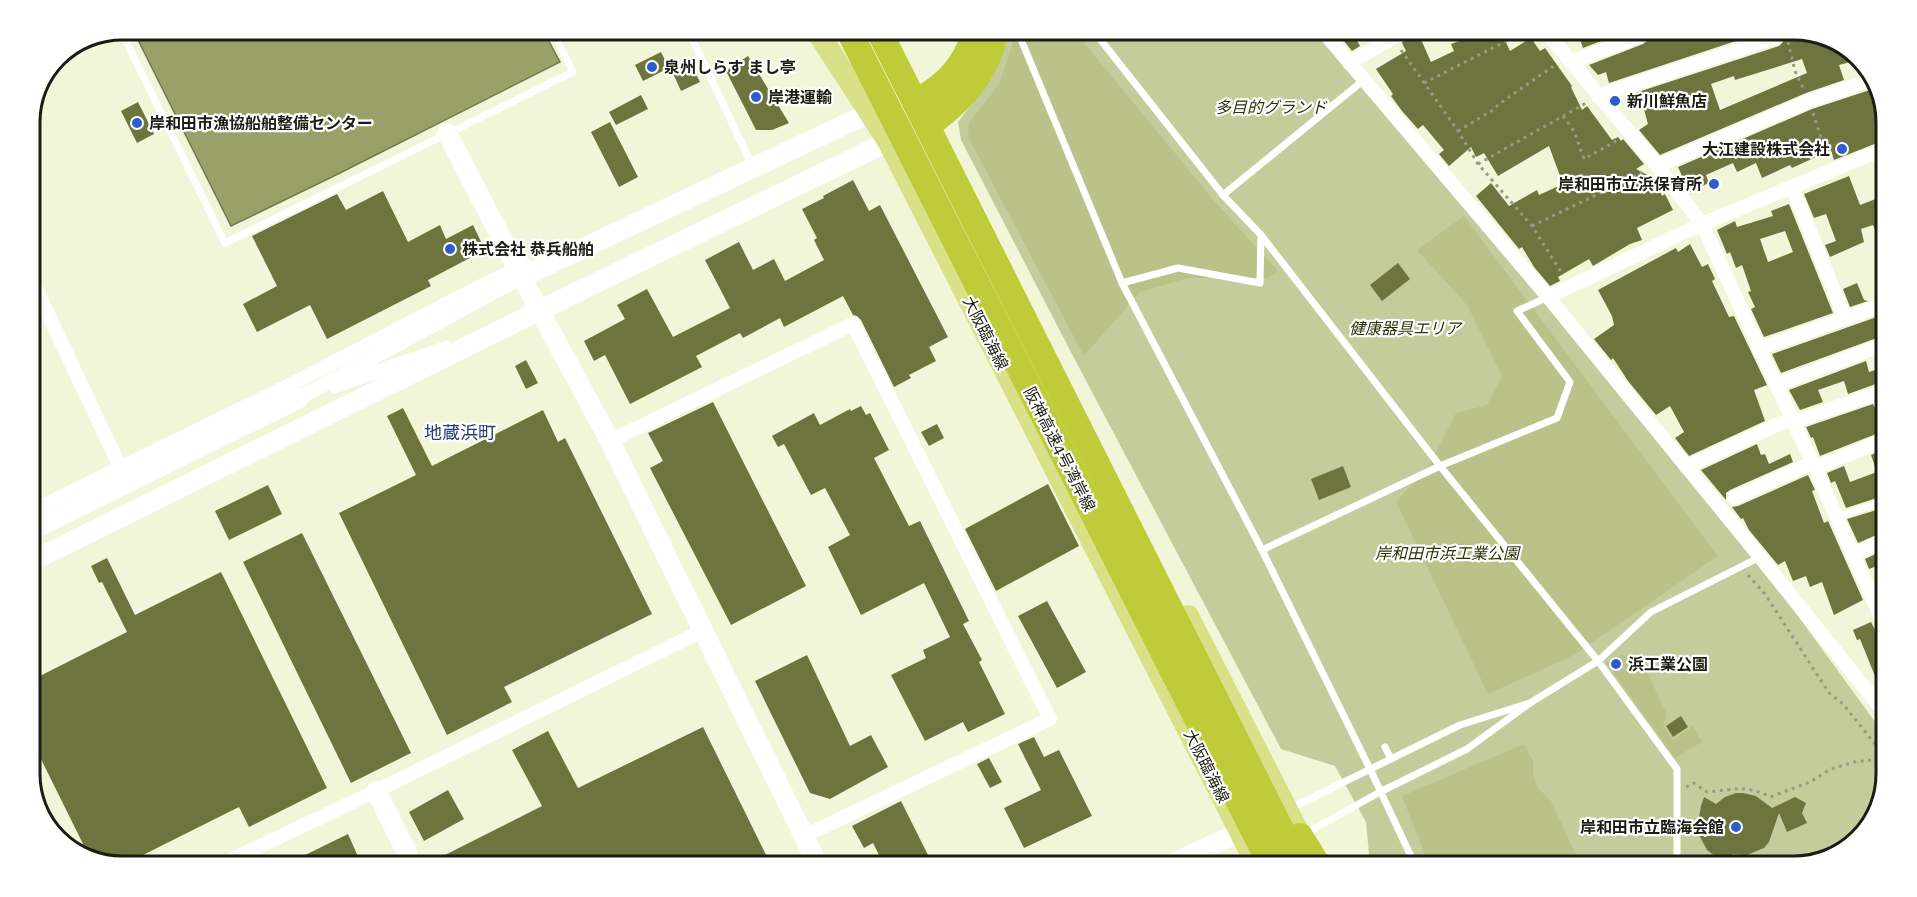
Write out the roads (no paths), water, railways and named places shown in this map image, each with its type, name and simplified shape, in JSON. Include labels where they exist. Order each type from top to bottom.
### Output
[{"type":"highway","name":"阪神高速4号湾岸線","points":[[852,40],[1253,856]]},
{"type":"highway","name":"阪神高速4号湾岸線","points":[[882,40],[1294,856]]},
{"type":"highway","points":[[922,98],[950,78],[971,40]]},
{"type":"highway","points":[[934,121],[967,92],[982,68],[994,40]]},
{"type":"highway","points":[[1300,836],[1311,856]]},
{"type":"main road","name":"大阪臨海線","points":[[822,40],[888,141],[1252,856]]},
{"type":"main road","points":[[883,40],[922,98],[1300,836]]},
{"type":"street","points":[[1330,40],[1548,297],[1876,702]]},
{"type":"street","points":[[1349,63],[1390,40]]},
{"type":"street","points":[[1553,40],[1658,166],[1702,224],[1814,465],[1876,607]]},
{"type":"street","points":[[1569,59],[1628,40]]},
{"type":"street","points":[[1598,96],[1767,40]]},
{"type":"street","points":[[1658,166],[1809,101],[1866,82]]},
{"type":"street","points":[[41,507],[290,386],[479,287],[519,273],[636,223],[868,113],[922,98]]},
{"type":"street","points":[[41,556],[539,310],[888,141],[934,121]]},
{"type":"street","points":[[447,133],[519,273],[610,441],[814,856]]},
{"type":"street","points":[[1548,297],[1702,224],[1876,153]]},
{"type":"street","points":[[1792,188],[1845,318]]},
{"type":"street","points":[[41,526],[299,398],[519,273]]},
{"type":"street","points":[[41,299],[121,468]]},
{"type":"street","points":[[1759,349],[1876,307]]},
{"type":"street","points":[[610,441],[853,324],[1050,718],[804,836]]},
{"type":"street","points":[[299,398],[500,330]]},
{"type":"street","points":[[1776,385],[1876,347]]},
{"type":"street","points":[[1686,467],[1792,420],[1876,394]]},
{"type":"street","points":[[1734,498],[1814,465],[1876,443]]},
{"type":"street","points":[[1852,555],[1876,544]]},
{"type":"street","points":[[239,856],[702,631]]},
{"type":"street","points":[[376,791],[408,856]]},
{"type":"street","points":[[1189,856],[1287,810]]},
{"type":"street","points":[[1267,856],[1300,836]]},
{"type":"lane","points":[[125,40],[225,243],[573,72],[557,40]]},
{"type":"lane","points":[[693,40],[753,167]]},
{"type":"lane","points":[[1021,40],[1122,283],[1262,550],[1411,856]]},
{"type":"lane","points":[[1101,40],[1223,195],[1262,235],[1440,466],[1598,661],[1677,769],[1677,856]]},
{"type":"lane","points":[[1223,195],[1365,79]]},
{"type":"lane","points":[[1122,283],[1178,268],[1260,283],[1262,235]]},
{"type":"lane","points":[[1262,550],[1440,466],[1557,418],[1570,382],[1517,311],[1548,297]]},
{"type":"lane","points":[[1835,517],[1876,504]]},
{"type":"lane","points":[[1300,836],[1380,792],[1467,749],[1530,703],[1598,661],[1651,612],[1760,557]]},
{"type":"lane","points":[[1287,810],[1460,725],[1530,703]]},
{"type":"lane","points":[[1385,747],[1391,759]]},
{"type":"place","name":"泉州しらす まし亭","points":[[652,67]]},
{"type":"place","name":"岸港運輸","points":[[756,97]]},
{"type":"place","name":"新川鮮魚店","points":[[1615,101]]},
{"type":"place","name":"岸和田市漁協船舶整備センター","points":[[137,123]]},
{"type":"place","name":"大江建設株式会社","points":[[1842,149]]},
{"type":"place","name":"岸和田市立浜保育所","points":[[1714,184]]},
{"type":"place","name":"株式会社 恭兵船舶","points":[[450,249]]},
{"type":"place","name":"浜工業公園","points":[[1616,664]]},
{"type":"place","name":"岸和田市立臨海会館","points":[[1736,827]]},
{"type":"district","name":"地蔵浜町","points":[[460,433]]},
{"type":"park label","name":"多目的グランド","points":[[1271,107]]},
{"type":"park label","name":"健康器具エリア","points":[[1405,328]]},
{"type":"park label","name":"岸和田市浜工業公園","points":[[1447,553]]}]
